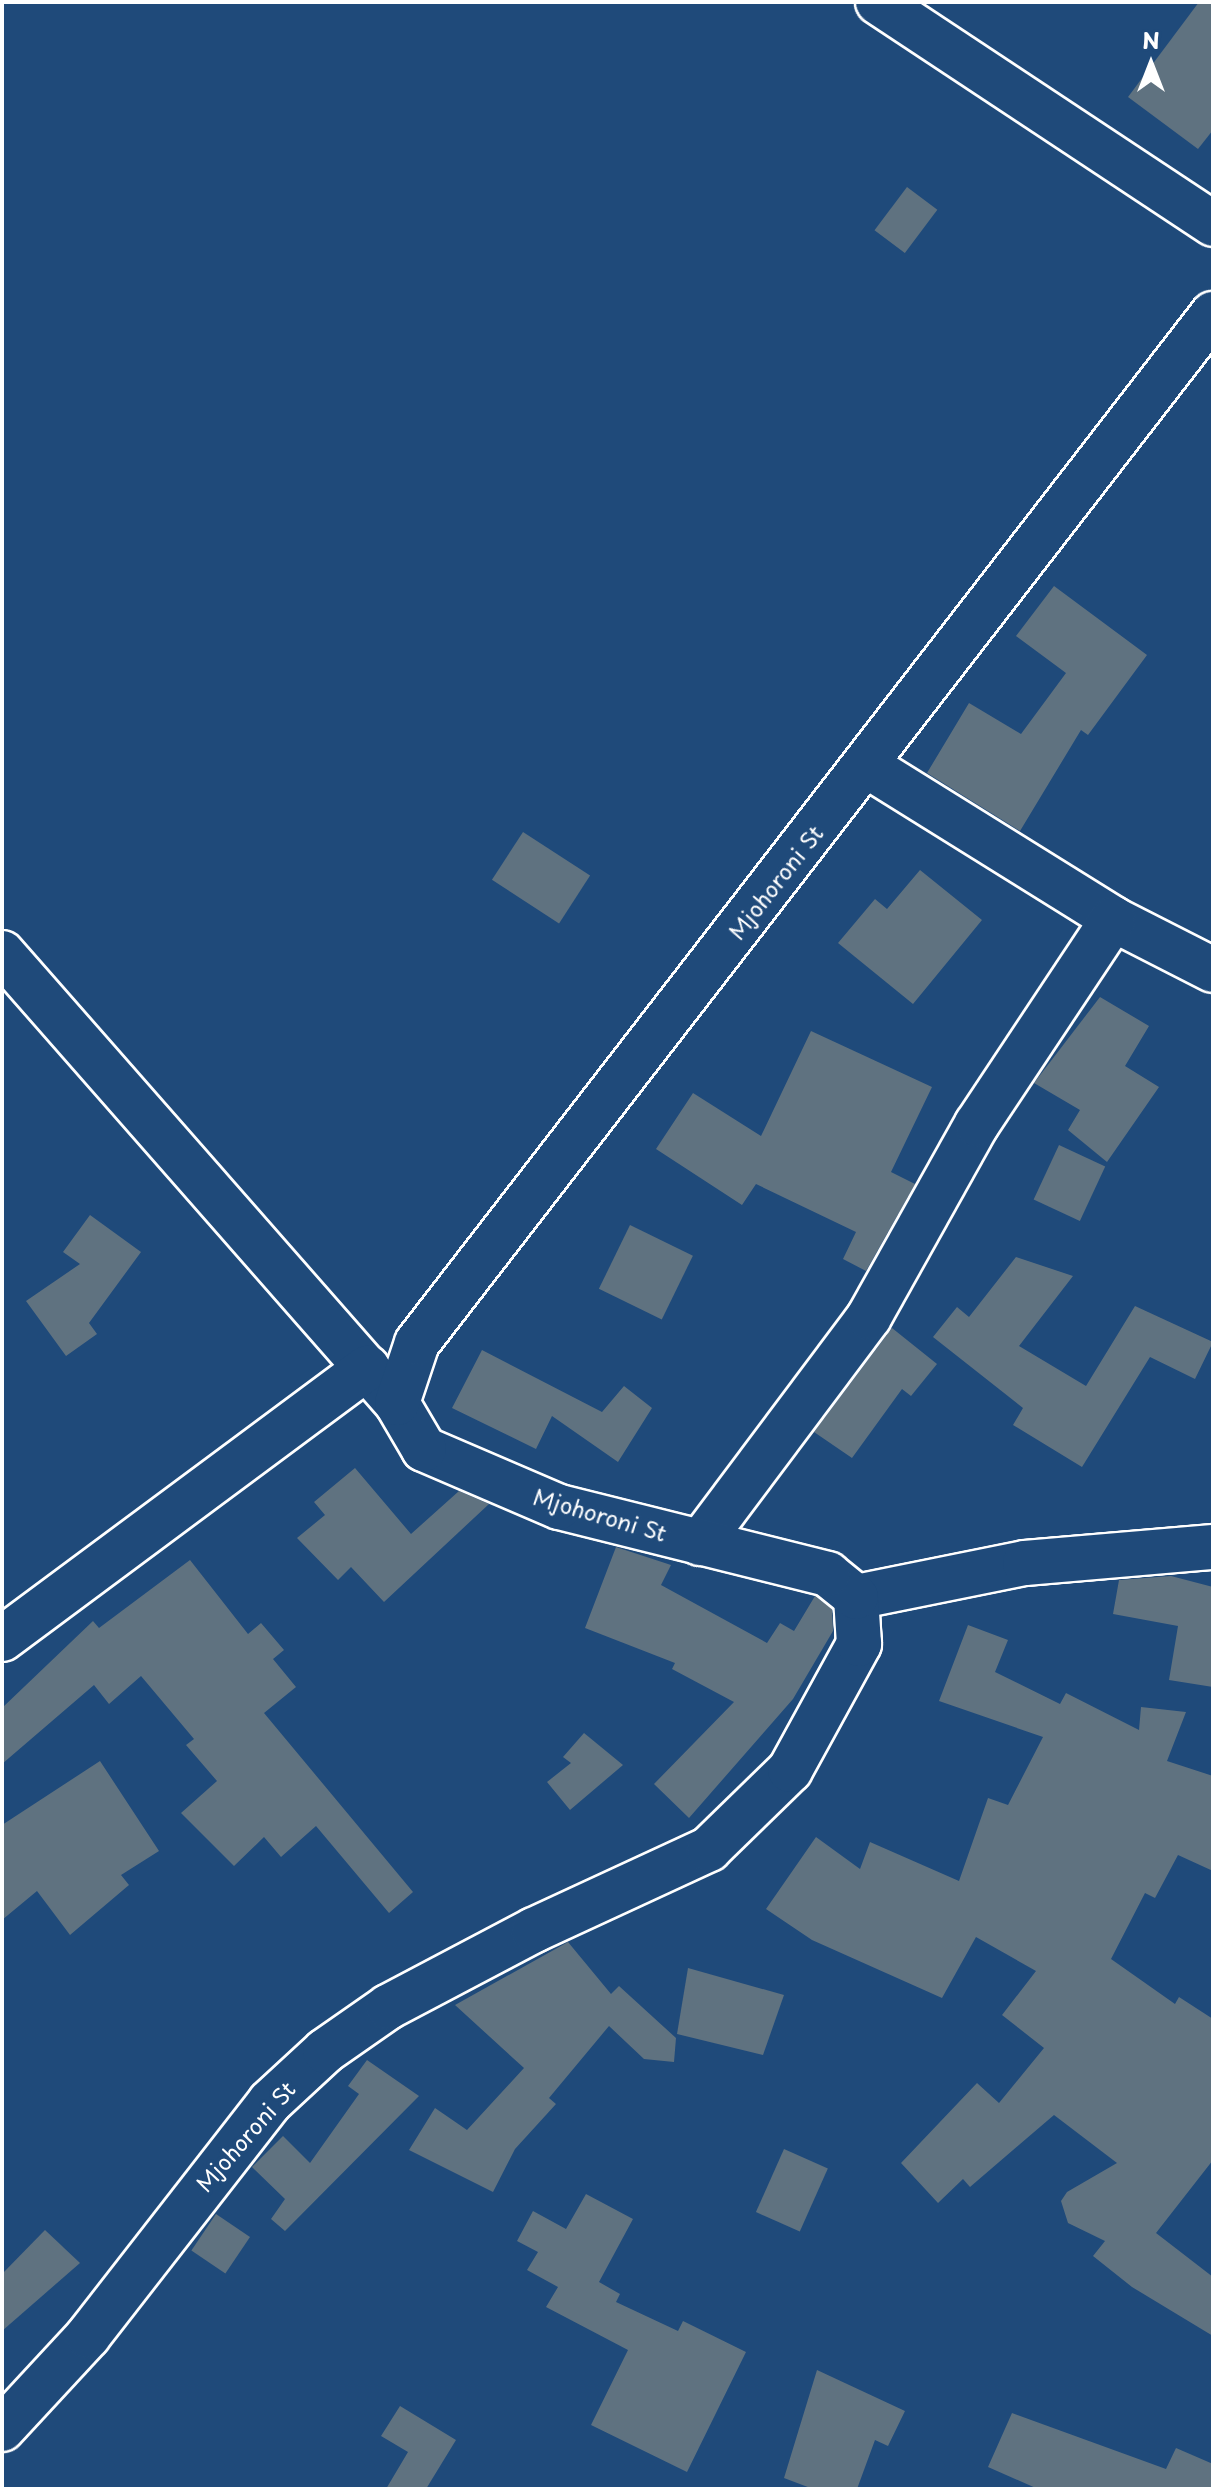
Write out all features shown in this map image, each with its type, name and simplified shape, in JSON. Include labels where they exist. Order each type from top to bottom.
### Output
[{"type":"street","points":[[878,2],[1213,224]]},
{"type":"street","name":"Mjohoroni St","points":[[2,2429],[88,2336],[270,2102],[325,2051],[388,2007],[719,1840],[790,1770],[859,1644],[856,1597],[828,1574],[559,1507],[424,1449],[397,1403],[417,1343],[1213,314]]},
{"type":"street","points":[[866,765],[1113,919],[1213,970]]},
{"type":"street","points":[[700,1543],[869,1317],[977,1124],[1113,919]]},
{"type":"street","points":[[2,953],[397,1403]]},
{"type":"street","points":[[2,1639],[367,1368]]},
{"type":"street","points":[[856,1597],[1025,1563],[1213,1547]]},
{"type":"building","points":[[1199,2],[1213,2],[1213,130],[1198,149],[1128,97]]},
{"type":"building","points":[[907,187],[937,210],[905,253],[875,230]]},
{"type":"building","points":[[1054,586],[1147,655],[1088,735],[1081,730],[1020,831],[927,773],[969,703],[1021,734],[1066,673],[1016,636]]},
{"type":"building","points":[[523,832],[590,876],[559,923],[492,880]]},
{"type":"building","points":[[920,870],[982,920],[913,1004],[838,943],[875,899],[887,909]]},
{"type":"building","points":[[1100,997],[1149,1026],[1125,1066],[1159,1087],[1107,1162],[1068,1130],[1080,1110],[1034,1083]]},
{"type":"building","points":[[811,1031],[932,1087],[891,1172],[915,1184],[866,1271],[843,1259],[856,1232],[756,1184],[742,1205],[656,1149],[693,1093],[761,1136]]},
{"type":"building","points":[[1059,1145],[1105,1167],[1080,1221],[1034,1199]]},
{"type":"building","points":[[90,1215],[141,1252],[89,1323],[97,1334],[66,1356],[26,1301],[80,1264],[63,1252]]},
{"type":"building","points":[[630,1225],[693,1256],[662,1320],[599,1289]]},
{"type":"building","points":[[1016,1257],[1073,1276],[1019,1346],[1086,1386],[1135,1306],[1213,1342],[1195,1379],[1150,1357],[1082,1467],[1013,1425],[1023,1408],[933,1337],[957,1307],[969,1317]]},
{"type":"building","points":[[892,1328],[937,1364],[911,1396],[902,1389],[852,1458],[814,1432]]},
{"type":"building","points":[[482,1350],[602,1412],[624,1386],[652,1408],[618,1462],[552,1416],[536,1449],[452,1408]]},
{"type":"building","points":[[355,1468],[411,1534],[459,1491],[489,1504],[384,1602],[351,1567],[338,1580],[297,1538],[325,1515],[314,1502]]},
{"type":"building","points":[[616,1547],[671,1565],[661,1585],[767,1643],[780,1623],[794,1631],[815,1596],[832,1609],[833,1631],[793,1699],[689,1818],[654,1784],[734,1702],[672,1669],[675,1663],[585,1628]]},
{"type":"building","points":[[190,1560],[248,1634],[261,1623],[284,1650],[273,1659],[296,1687],[264,1713],[413,1892],[389,1913],[316,1826],[281,1857],[264,1837],[234,1866],[181,1813],[217,1781],[186,1745],[194,1739],[141,1676],[109,1704],[94,1685],[2,1764],[2,1708],[93,1621],[99,1628]]},
{"type":"building","points":[[1171,1576],[1213,1587],[1213,1687],[1169,1680],[1178,1626],[1113,1614],[1119,1580]]},
{"type":"building","points":[[968,1625],[1008,1640],[995,1672],[1060,1704],[1066,1693],[1139,1730],[1141,1707],[1186,1712],[1167,1761],[1213,1776],[1213,1871],[1178,1855],[1155,1898],[1145,1893],[1111,1959],[1175,2004],[1179,1997],[1213,2019],[1213,2160],[1156,2233],[1213,2277],[1213,2336],[1132,2287],[1093,2256],[1105,2241],[1068,2223],[1061,2201],[1067,2192],[1117,2163],[1054,2115],[970,2187],[963,2179],[938,2203],[901,2163],[977,2083],[999,2103],[1044,2048],[1002,2015],[1036,1971],[976,1937],[942,1998],[812,1940],[766,1909],[816,1837],[860,1869],[870,1842],[959,1881],[988,1798],[1008,1805],[1043,1737],[939,1701]]},
{"type":"building","points":[[584,1733],[623,1765],[570,1810],[547,1782],[571,1763],[563,1757]]},
{"type":"building","points":[[100,1761],[159,1851],[121,1875],[129,1885],[70,1935],[37,1891],[2,1920],[2,1825]]},
{"type":"building","points":[[568,1942],[611,1994],[619,1986],[676,2038],[674,2062],[644,2059],[609,2026],[549,2098],[556,2104],[515,2149],[493,2192],[409,2150],[435,2108],[467,2130],[524,2068],[455,2005]]},
{"type":"building","points":[[688,1968],[784,1995],[763,2055],[677,2034]]},
{"type":"building","points":[[367,2060],[419,2096],[285,2231],[271,2219],[285,2199],[252,2167],[283,2136],[310,2163],[359,2094],[348,2086]]},
{"type":"building","points":[[784,2149],[828,2169],[800,2232],[756,2212]]},
{"type":"building","points":[[586,2194],[633,2219],[599,2282],[620,2294],[616,2302],[678,2331],[683,2321],[746,2352],[687,2472],[591,2425],[628,2350],[546,2307],[558,2287],[527,2270],[538,2252],[517,2241],[533,2211],[566,2229]]},
{"type":"building","points":[[216,2214],[250,2237],[225,2273],[191,2250]]},
{"type":"building","points":[[45,2230],[80,2263],[2,2331],[2,2274]]},
{"type":"building","points":[[817,2370],[905,2411],[888,2446],[875,2440],[857,2489],[813,2489],[784,2478]]},
{"type":"building","points":[[400,2406],[456,2440],[426,2489],[386,2489],[408,2452],[381,2436]]},
{"type":"building","points":[[1012,2413],[1166,2469],[1176,2448],[1213,2464],[1213,2489],[1038,2489],[988,2467]]}]
